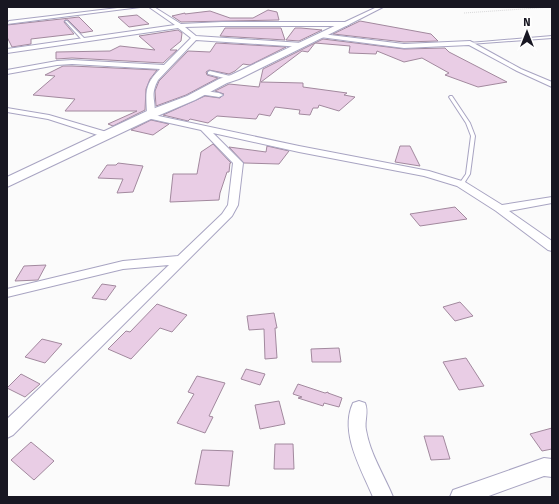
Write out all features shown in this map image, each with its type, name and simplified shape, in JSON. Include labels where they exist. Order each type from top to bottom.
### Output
[{"type":"street","points":[[9,23],[138,7]]},
{"type":"street","points":[[150,7],[170,19],[194,38],[302,45]]},
{"type":"street","points":[[7,183],[381,7]]},
{"type":"street","points":[[7,51],[179,26],[222,24],[346,24]]},
{"type":"street","points":[[322,36],[404,46],[470,43],[519,70],[552,85]]},
{"type":"street","points":[[149,115],[152,105],[149,96],[152,83],[164,67],[182,54],[194,38]]},
{"type":"street","points":[[7,72],[57,63],[72,62],[164,67]]},
{"type":"street","points":[[210,73],[232,78]]},
{"type":"street","points":[[202,92],[219,95]]},
{"type":"street","points":[[8,110],[48,117],[108,135]]},
{"type":"street","points":[[149,115],[299,149],[426,173],[460,184],[500,209],[552,247]]},
{"type":"street","points":[[7,430],[180,260],[227,216],[233,205],[238,163],[204,128]]},
{"type":"street","points":[[500,209],[552,200]]},
{"type":"street","points":[[7,293],[123,265],[180,260]]},
{"type":"street","points":[[359,408],[357,429],[362,448],[383,497]]},
{"type":"street","points":[[460,497],[544,467],[552,468]]},
{"type":"lane","points":[[66,22],[84,40]]},
{"type":"lane","points":[[470,43],[552,37]]},
{"type":"lane","points":[[451,97],[468,123],[473,136],[468,174],[460,184]]},
{"type":"path","points":[[464,14],[552,7]]},
{"type":"building","points":[[268,10],[277,12],[279,20],[181,22],[172,16],[185,13],[210,11],[230,18],[253,18]]},
{"type":"building","points":[[137,15],[149,24],[129,27],[118,17]]},
{"type":"building","points":[[79,17],[93,31],[81,33],[68,20],[65,20],[64,22],[74,34],[31,39],[31,44],[12,47],[7,37],[7,25]]},
{"type":"building","points":[[360,21],[431,34],[438,41],[404,42],[333,34]]},
{"type":"building","points":[[225,28],[281,28],[285,40],[220,36]]},
{"type":"building","points":[[295,28],[322,30],[299,41],[286,40]]},
{"type":"building","points":[[178,30],[182,33],[181,41],[170,50],[177,50],[163,63],[72,58],[56,59],[56,52],[110,51],[120,46],[155,50],[139,36]]},
{"type":"building","points":[[323,39],[404,49],[445,48],[449,52],[507,82],[478,87],[445,75],[449,73],[422,58],[404,62],[377,51],[376,54],[349,53],[350,46],[315,43]]},
{"type":"building","points":[[216,43],[286,47],[250,65],[243,64],[229,74],[209,70],[206,72],[207,75],[218,78],[186,95],[156,106],[155,91],[159,81],[188,51],[210,52]]},
{"type":"building","points":[[315,43],[308,52],[302,51],[261,82],[303,83],[303,87],[347,93],[344,95],[355,97],[339,111],[319,105],[318,108],[313,108],[310,115],[299,114],[300,110],[275,107],[270,116],[259,114],[256,119],[217,116],[208,123],[190,119],[188,121],[163,115],[205,96],[220,98],[224,94],[215,91],[229,84],[259,87],[263,69]]},
{"type":"building","points":[[63,66],[157,70],[150,79],[146,89],[145,110],[113,126],[108,124],[137,111],[65,111],[75,99],[33,95],[55,76],[45,75]]},
{"type":"building","points":[[151,120],[169,124],[153,135],[131,130]]},
{"type":"building","points":[[213,144],[231,163],[229,172],[227,172],[220,193],[219,200],[170,202],[173,174],[197,174],[201,152]]},
{"type":"building","points":[[267,146],[289,151],[279,164],[244,163],[229,147],[266,152]]},
{"type":"building","points":[[400,146],[410,146],[420,166],[395,162]]},
{"type":"building","points":[[118,163],[143,166],[133,192],[117,193],[123,179],[98,178],[107,165],[116,165]]},
{"type":"building","points":[[455,207],[467,219],[420,226],[410,214]]},
{"type":"building","points":[[46,265],[38,280],[15,281],[24,266]]},
{"type":"building","points":[[102,284],[116,286],[106,300],[92,298]]},
{"type":"building","points":[[460,302],[473,316],[455,321],[443,307]]},
{"type":"building","points":[[157,304],[187,315],[172,332],[160,328],[131,359],[108,349],[126,331],[130,332]]},
{"type":"building","points":[[274,313],[277,328],[275,328],[277,358],[265,359],[264,329],[249,330],[247,316]]},
{"type":"building","points":[[42,339],[62,344],[45,363],[25,357]]},
{"type":"building","points":[[339,348],[341,362],[312,362],[311,349]]},
{"type":"building","points":[[466,358],[484,386],[459,390],[443,362]]},
{"type":"building","points":[[246,369],[265,374],[260,385],[241,379]]},
{"type":"building","points":[[21,374],[40,384],[25,397],[7,388]]},
{"type":"building","points":[[197,376],[225,383],[209,416],[213,417],[205,433],[177,423],[194,394],[188,392]]},
{"type":"building","points":[[298,384],[325,393],[328,392],[342,398],[339,407],[324,403],[323,406],[298,398],[302,397],[293,394]]},
{"type":"building","points":[[279,401],[285,424],[260,429],[255,405]]},
{"type":"building","points":[[552,428],[552,449],[542,451],[530,434]]},
{"type":"building","points":[[424,436],[443,436],[450,459],[431,460]]},
{"type":"building","points":[[31,442],[54,461],[34,480],[11,460]]},
{"type":"building","points":[[275,444],[293,444],[294,469],[274,469]]},
{"type":"building","points":[[202,450],[233,451],[229,486],[195,484]]}]
